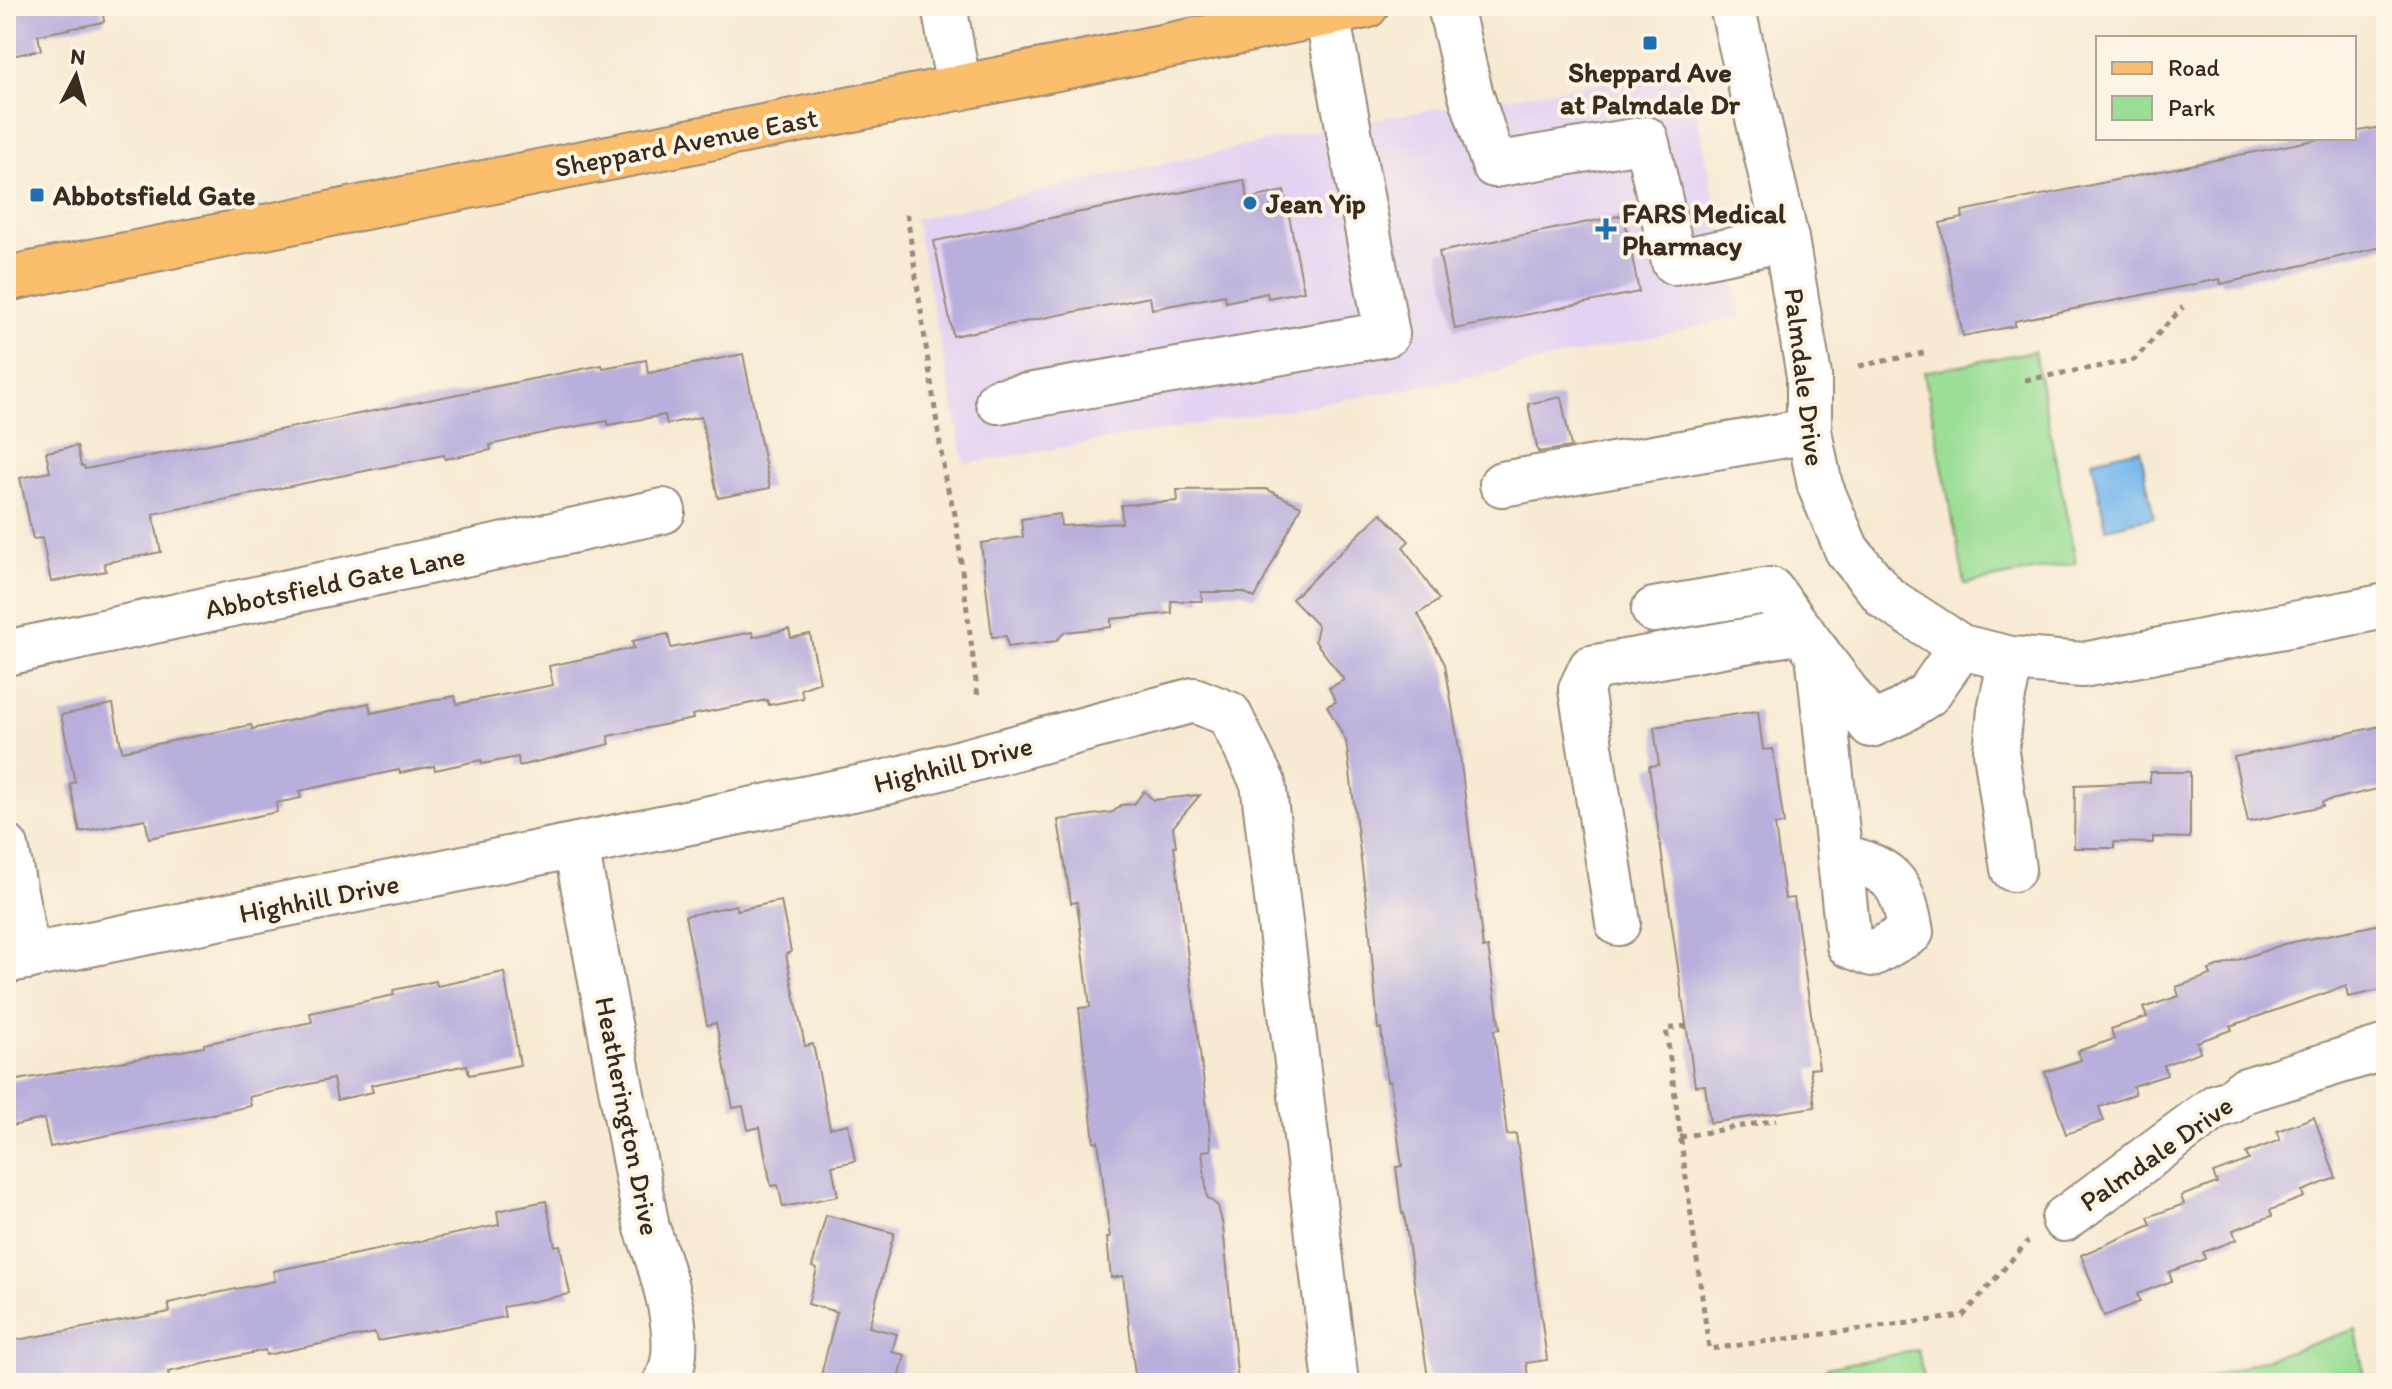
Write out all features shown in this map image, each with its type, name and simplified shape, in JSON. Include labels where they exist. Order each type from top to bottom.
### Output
[{"type":"main road","name":"Sheppard Avenue East","points":[[6,279],[1346,10]]},
{"type":"street","points":[[944,6],[959,88]]},
{"type":"street","points":[[1450,6],[1470,92],[1494,165],[1646,139],[1674,262],[1786,239]]},
{"type":"street","name":"Palmdale Drive","points":[[1732,6],[1786,239],[1809,376],[1809,431],[1820,486],[1847,550],[1886,598],[1961,647],[2011,659],[2083,665],[2386,606]]},
{"type":"street","points":[[998,401],[1387,334],[1346,10]]},
{"type":"street","points":[[1502,484],[1809,431]]},
{"type":"street","name":"Abbotsfield Gate Lane","points":[[6,653],[663,511]]},
{"type":"street","points":[[1654,610],[1771,590],[1871,725],[1900,712],[1928,694],[1961,647]]},
{"type":"street","points":[[1810,642],[1840,856]]},
{"type":"street","points":[[1618,923],[1581,689],[1591,668],[1810,642]]},
{"type":"street","points":[[2011,659],[2000,710],[1996,752],[2013,869]]},
{"type":"street","name":"Highhill Drive","points":[[17,959],[887,782],[1194,700],[1229,714],[1263,783],[1336,1383]]},
{"type":"street","name":"Heatherington Drive","points":[[576,846],[647,1228],[666,1281],[674,1370],[665,1383]]},
{"type":"street","points":[[6,847],[17,959]]},
{"type":"street","name":"Palmdale Drive","points":[[2064,1219],[2217,1106],[2230,1102],[2243,1091],[2386,1047]]},
{"type":"path","points":[[907,214],[945,479],[955,514],[978,698]]},
{"type":"path","points":[[2025,380],[2134,360],[2183,307]]},
{"type":"path","points":[[1859,366],[1924,353]]},
{"type":"path","points":[[1687,1026],[1666,1029],[1709,1349],[1963,1316],[2032,1236],[2064,1219]]},
{"type":"path","points":[[1680,1137],[1776,1120]]},
{"type":"shaded area","points":[[1687,69],[1741,317],[1454,381],[965,464],[915,219],[1349,123]]},
{"type":"green space","points":[[2034,351],[2076,563],[1965,584],[1924,372]]},
{"type":"green space","points":[[2356,1329],[2365,1383],[2193,1383]]},
{"type":"green space","points":[[1918,1350],[1924,1383],[1829,1383],[1826,1368]]},
{"type":"water","points":[[2140,449],[2154,517],[2106,528],[2092,460]]},
{"type":"building","points":[[6,6],[102,6],[104,22],[38,35],[41,50],[6,57]]},
{"type":"building","points":[[2386,126],[2386,246],[2221,284],[2220,279],[2015,321],[2015,326],[1963,336],[1940,223],[1963,218],[1962,211],[2314,140],[2356,140],[2356,132]]},
{"type":"building","points":[[1244,180],[1248,199],[1284,191],[1304,291],[1268,298],[1267,293],[1226,302],[1225,295],[1152,309],[1150,297],[953,336],[934,241]]},
{"type":"building","points":[[1624,215],[1639,292],[1455,329],[1439,252]]},
{"type":"building","points":[[743,354],[770,488],[718,498],[701,417],[667,424],[665,415],[556,430],[490,445],[491,450],[445,459],[444,455],[153,514],[161,552],[104,563],[106,571],[51,582],[42,538],[33,539],[20,478],[50,472],[46,452],[77,446],[81,466],[85,469],[602,365],[603,368],[646,360],[648,373]]},
{"type":"building","points":[[1561,397],[1571,447],[1538,452],[1528,404]]},
{"type":"building","points":[[1266,489],[1301,506],[1255,598],[1243,592],[1201,592],[1202,601],[1171,601],[1172,613],[1111,619],[1111,627],[1065,632],[1056,641],[1008,647],[1006,636],[992,637],[981,543],[1023,537],[1021,519],[1060,514],[1061,526],[1122,523],[1121,505],[1178,501],[1177,490]]},
{"type":"building","points":[[1381,513],[1409,541],[1403,547],[1439,600],[1418,614],[1445,664],[1460,755],[1483,948],[1488,947],[1500,1029],[1494,1030],[1507,1135],[1516,1134],[1547,1360],[1526,1363],[1529,1383],[1440,1383],[1439,1377],[1428,1378],[1402,1214],[1396,1167],[1402,1166],[1390,1081],[1387,1082],[1381,1028],[1378,1029],[1369,923],[1346,741],[1327,706],[1336,702],[1329,688],[1344,680],[1315,641],[1318,626],[1292,599]]},
{"type":"building","points":[[789,629],[791,638],[810,634],[820,682],[801,689],[803,698],[769,705],[767,700],[692,715],[693,719],[608,736],[610,744],[519,766],[518,757],[482,764],[481,760],[435,770],[434,766],[400,773],[399,770],[299,791],[301,798],[276,803],[277,812],[149,838],[145,819],[80,832],[70,784],[75,782],[61,715],[113,704],[122,751],[251,725],[252,729],[369,703],[371,713],[455,696],[457,704],[553,685],[549,666],[634,648],[632,641],[668,634],[671,648],[752,632],[753,637]]},
{"type":"building","points":[[1758,711],[1763,750],[1773,749],[1784,824],[1775,825],[1785,899],[1794,898],[1819,1068],[1810,1069],[1815,1107],[1710,1123],[1705,1085],[1695,1086],[1649,766],[1659,765],[1654,727]]},
{"type":"building","points":[[2386,725],[2386,787],[2322,802],[2323,806],[2248,822],[2234,757]]},
{"type":"building","points":[[2150,772],[2190,772],[2190,838],[2153,837],[2153,843],[2114,842],[2114,848],[2074,848],[2075,785],[2150,782]]},
{"type":"building","points":[[1144,791],[1153,800],[1200,795],[1173,827],[1174,846],[1209,1124],[1211,1150],[1202,1151],[1207,1197],[1218,1206],[1223,1226],[1238,1383],[1136,1383],[1123,1276],[1111,1278],[1107,1238],[1110,1238],[1098,1141],[1094,1142],[1079,1008],[1090,1007],[1077,902],[1071,903],[1058,820],[1113,812],[1121,805],[1134,804]]},
{"type":"building","points":[[781,901],[791,952],[786,954],[805,1046],[813,1044],[830,1128],[848,1124],[855,1161],[832,1166],[838,1196],[783,1207],[778,1185],[771,1186],[760,1127],[748,1130],[743,1106],[733,1108],[716,1023],[707,1025],[685,916],[736,905],[737,910]]},
{"type":"building","points":[[2386,923],[2386,989],[2348,997],[2346,986],[2230,1026],[2232,1030],[2197,1042],[2200,1052],[2164,1065],[2167,1075],[2133,1086],[2135,1094],[2099,1107],[2104,1121],[2066,1134],[2045,1072],[2081,1060],[2078,1051],[2114,1039],[2111,1029],[2147,1017],[2143,1008],[2179,996],[2176,987],[2211,975],[2209,970],[2284,944]]},
{"type":"building","points":[[504,972],[520,1065],[469,1075],[467,1065],[371,1085],[373,1092],[337,1100],[333,1079],[249,1097],[251,1106],[50,1147],[44,1119],[6,1127],[6,1082],[204,1047],[204,1044],[312,1022],[310,1013],[394,995],[393,990],[436,981],[437,986]]},
{"type":"building","points":[[2314,1117],[2336,1178],[2302,1191],[2304,1197],[2270,1210],[2272,1216],[2233,1230],[2236,1240],[2203,1252],[2205,1259],[2169,1272],[2172,1281],[2137,1294],[2140,1302],[2104,1316],[2081,1255],[2151,1225],[2148,1217],[2184,1204],[2181,1196],[2217,1183],[2213,1173],[2249,1160],[2246,1153],[2280,1140],[2277,1131]]},
{"type":"building","points":[[546,1201],[555,1246],[560,1245],[570,1294],[503,1307],[505,1317],[377,1341],[375,1333],[266,1355],[265,1350],[168,1372],[169,1377],[136,1383],[6,1383],[6,1342],[170,1312],[168,1303],[275,1281],[273,1271],[499,1225],[497,1211]]},
{"type":"building","points":[[826,1215],[894,1233],[869,1327],[897,1334],[892,1352],[905,1355],[898,1383],[819,1383],[837,1312],[808,1304],[817,1269],[812,1267]]},
{"type":"place","name":"Sheppard Ave at Palmdale Dr","points":[[1650,43]]},
{"type":"place","name":"Abbotsfield Gate","points":[[37,195]]},
{"type":"place","name":"Jean Yip","points":[[1250,203]]},
{"type":"place","name":"FARS Medical Pharmacy","points":[[1606,229]]}]
